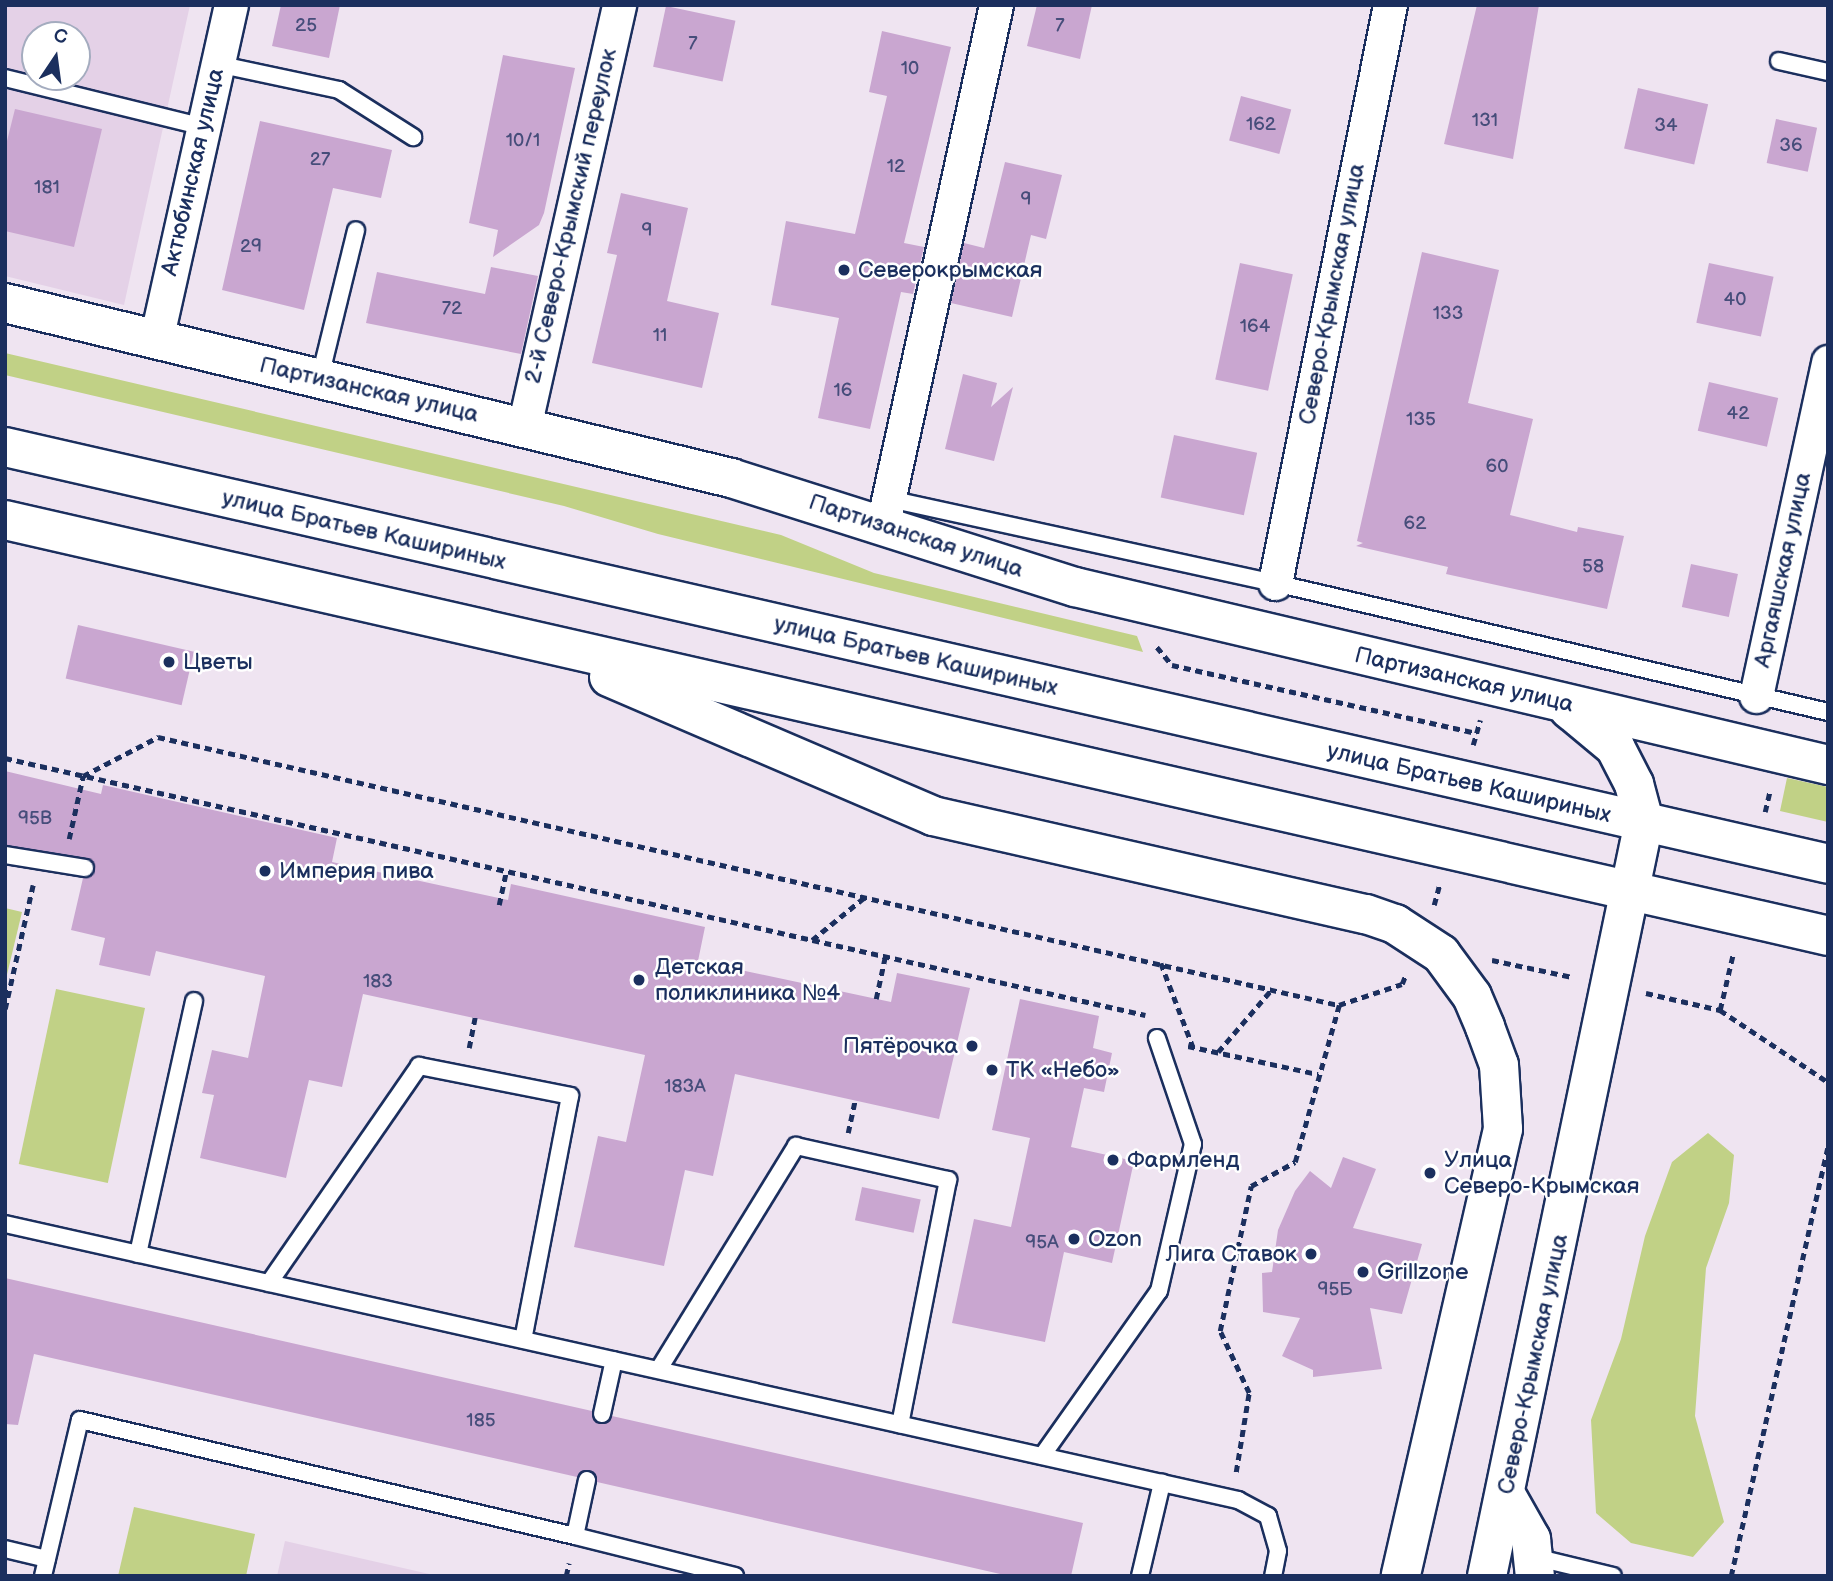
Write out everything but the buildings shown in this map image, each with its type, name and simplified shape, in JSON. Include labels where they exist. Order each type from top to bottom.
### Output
[{"type":"main road","name":"Партизанская улица","points":[[5,303],[731,478],[886,511],[1075,587],[1828,765]]},
{"type":"main road","name":"улица Братьев Кашириных","points":[[5,447],[1828,864]]},
{"type":"main road","points":[[5,520],[1828,936]]},
{"type":"main road","points":[[519,638],[933,816],[1366,914],[1423,940],[1448,962],[1472,996],[1499,1065],[1504,1111],[1493,1174],[1401,1576]]},
{"type":"main road","points":[[1560,703],[1590,721],[1615,747],[1634,784],[1643,822]]},
{"type":"main road","name":"Северо-Крымская улица","points":[[1488,1576],[1643,822]]},
{"type":"main road","points":[[1506,1495],[1531,1539],[1535,1567]]},
{"type":"street","name":"Актюбинская улица","points":[[156,340],[231,5]]},
{"type":"street","name":"2-й Северо-Крымский переулок","points":[[524,427],[619,5]]},
{"type":"street","points":[[886,511],[996,5]]},
{"type":"street","name":"Северо-Крымская улица","points":[[1275,583],[1390,5]]},
{"type":"street","name":"Аргаяшская улица","points":[[1756,696],[1828,362]]},
{"type":"lane","points":[[1779,61],[1828,72]]},
{"type":"lane","points":[[217,64],[339,90],[413,137]]},
{"type":"lane","points":[[5,78],[204,127]]},
{"type":"lane","points":[[320,377],[356,230]]},
{"type":"lane","points":[[886,511],[1275,583],[1828,712]]},
{"type":"lane","points":[[5,855],[38,863],[85,869]]},
{"type":"lane","points":[[138,1254],[194,1001]]},
{"type":"lane","points":[[1042,1456],[1159,1291],[1193,1144],[1157,1038]]},
{"type":"lane","points":[[269,1283],[419,1066],[570,1096],[523,1340]]},
{"type":"lane","points":[[659,1369],[796,1146],[948,1181],[900,1424]]},
{"type":"lane","points":[[5,1224],[1238,1500],[1268,1516],[1278,1551],[1273,1576]]},
{"type":"lane","points":[[602,1414],[614,1360]]},
{"type":"lane","points":[[43,1576],[80,1420],[735,1576]]},
{"type":"lane","points":[[575,1536],[587,1480]]},
{"type":"lane","points":[[1140,1576],[1162,1483]]},
{"type":"lane","points":[[5,1549],[47,1559]]},
{"type":"lane","points":[[1535,1567],[1613,1576]]},
{"type":"path","points":[[1148,636],[1172,665],[1476,733]]},
{"type":"path","points":[[1464,782],[1489,687]]},
{"type":"path","points":[[62,867],[83,776],[158,737],[1161,962],[1339,1005],[1402,984],[1423,940],[1449,850]]},
{"type":"path","points":[[5,758],[1150,1016],[1157,1038],[1318,1074]]},
{"type":"path","points":[[5,1009],[38,863]]},
{"type":"path","points":[[499,905],[506,872]]},
{"type":"path","points":[[811,940],[865,896]]},
{"type":"path","points":[[876,999],[885,957]]},
{"type":"path","points":[[1161,962],[1193,1047]]},
{"type":"path","points":[[1218,1052],[1272,989]]},
{"type":"path","points":[[1238,1500],[1236,1458],[1249,1393],[1220,1331],[1251,1186],[1294,1162],[1339,1005]]},
{"type":"path","points":[[1731,1576],[1828,1147]]},
{"type":"shaded area","points":[[5,5],[190,5],[124,305],[5,276]]},
{"type":"shaded area","points":[[285,1541],[438,1576],[277,1576]]},
{"type":"green space","points":[[5,353],[781,535],[874,573],[1137,636],[1143,652],[658,534],[564,506],[5,375]]},
{"type":"green space","points":[[1787,778],[1828,787],[1828,822],[1780,811]]},
{"type":"green space","points":[[5,908],[22,912],[5,983]]},
{"type":"green space","points":[[56,989],[145,1008],[108,1183],[19,1164]]},
{"type":"green space","points":[[1708,1133],[1734,1155],[1729,1203],[1706,1268],[1695,1416],[1724,1522],[1693,1557],[1631,1543],[1596,1513],[1591,1420],[1621,1339],[1645,1236],[1672,1162]]},
{"type":"green space","points":[[134,1507],[255,1534],[246,1576],[118,1576]]},
{"type":"place","name":"Северокрымская","points":[[844,270]]},
{"type":"place","name":"Цветы","points":[[169,662]]},
{"type":"place","name":"Империя пива","points":[[265,871]]},
{"type":"place","name":"Детская поликлиника №4","points":[[639,980]]},
{"type":"place","name":"Пятёрочка","points":[[972,1046]]},
{"type":"place","name":"ТК «Небо»","points":[[992,1070]]},
{"type":"place","name":"Фармленд","points":[[1113,1160]]},
{"type":"place","name":"Улица Северо-Крымская","points":[[1430,1173]]},
{"type":"place","name":"Ozon","points":[[1074,1239]]},
{"type":"place","name":"Лига Ставок","points":[[1311,1254]]},
{"type":"place","name":"Grillzone","points":[[1363,1272]]}]
